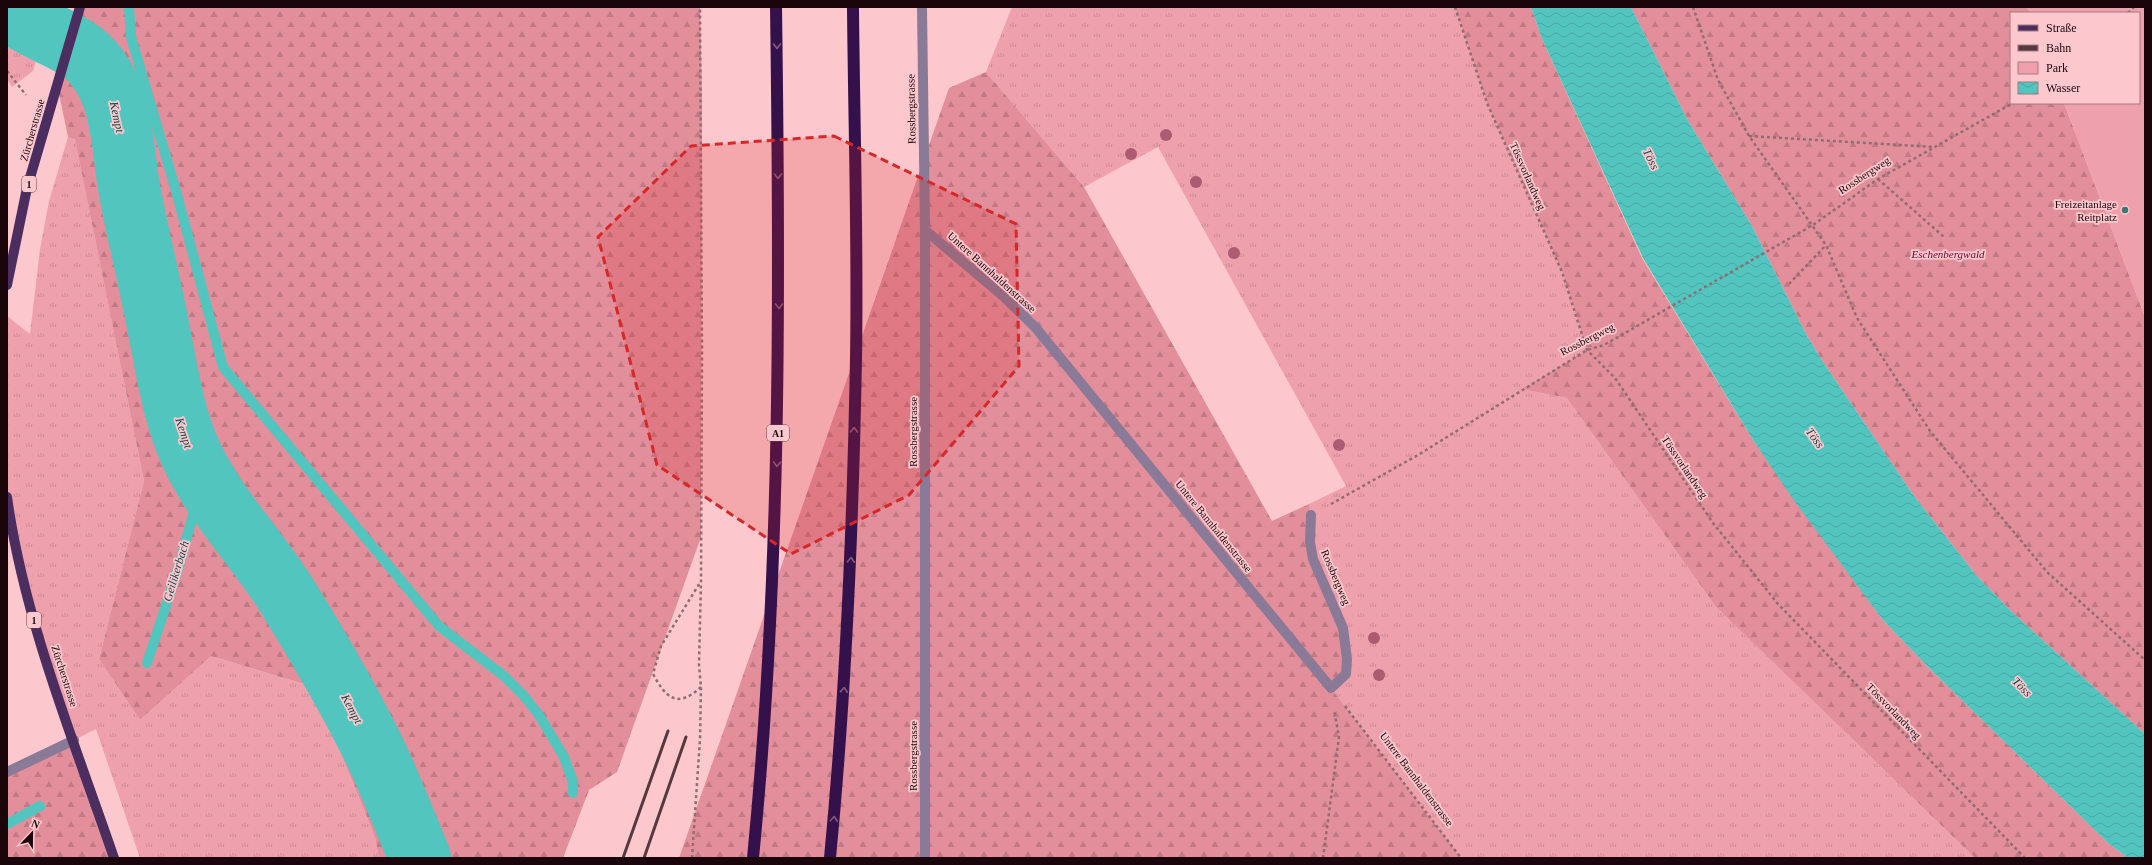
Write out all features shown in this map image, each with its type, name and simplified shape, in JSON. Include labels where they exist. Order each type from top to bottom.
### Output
[{"type":"highway","name":"A1","points":[[753,858],[770,638],[777,485],[779,257],[776,7]]},
{"type":"highway","points":[[830,858],[841,727],[852,526],[856,356],[853,7]]},
{"type":"main road","name":"Zürcherstrasse","points":[[7,285],[27,188],[80,7]]},
{"type":"main road","name":"Zürcherstrasse","points":[[7,497],[19,565],[31,610],[114,858]]},
{"type":"street","name":"Rossbergstrasse","points":[[922,7],[925,230],[924,858]]},
{"type":"street","name":"Untere Bannhaldenstrasse","points":[[925,230],[1003,296],[1035,327],[1331,688]]},
{"type":"street","name":"Rossbergweg","points":[[1311,515],[1310,542],[1313,558],[1338,614],[1346,643],[1346,674],[1331,688]]},
{"type":"street","points":[[7,772],[74,740]]},
{"type":"path","points":[[692,858],[700,739],[701,687],[699,665],[701,581],[702,123],[700,7]]},
{"type":"path","name":"Tössvorlandweg","points":[[1455,7],[1487,103],[1562,272],[1587,350],[1615,378],[1713,523],[1778,604],[2025,858]]},
{"type":"path","points":[[1693,7],[1718,80],[1749,136],[1826,245],[1857,318],[1930,431],[2047,572],[2145,660]]},
{"type":"path","points":[[7,71],[26,95]]},
{"type":"path","name":"Rossbergweg","points":[[1311,515],[1418,455],[1587,350],[1604,345],[1813,225],[1878,179],[2011,104]]},
{"type":"path","points":[[1749,136],[1935,147]]},
{"type":"path","points":[[1878,179],[1944,237]]},
{"type":"path","points":[[1789,284],[1826,245]]},
{"type":"path","points":[[701,581],[661,646],[654,674],[663,692],[677,699],[690,697],[701,687]]},
{"type":"path","name":"Untere Bannhaldenstrasse","points":[[1331,688],[1461,858]]},
{"type":"path","points":[[1324,858],[1339,737]]},
{"type":"highlighted area","points":[[834,136],[1016,224],[1019,366],[909,495],[791,554],[657,465],[598,237],[691,146]]},
{"type":"green space","points":[[7,7],[51,7],[33,71],[12,87],[7,79]]},
{"type":"green space","points":[[80,7],[700,7],[702,91],[701,537],[617,772],[589,790],[563,858],[379,858],[375,837],[314,687],[211,656],[140,720],[99,659],[144,481],[75,139],[68,137],[57,84]]},
{"type":"green space","points":[[1012,7],[1455,7],[1487,103],[1562,272],[1587,350],[1522,389],[1567,398],[1716,607],[1975,858],[1461,858],[1331,688],[1313,559],[1309,504],[1346,486],[1158,147],[1084,187],[986,72]]},
{"type":"green space","points":[[1455,7],[1531,7],[1542,39],[1642,258],[1753,440],[1882,619],[1927,666],[2108,843],[2128,858],[1975,858],[1716,607],[1567,398],[1522,389],[1587,350],[1562,272],[1487,103]]},
{"type":"green space","name":"Eschenbergwald","points":[[1631,7],[2027,7],[2030,12],[2010,12],[2010,104],[2064,104],[2145,317],[2145,734],[2011,611],[1976,575],[1914,496],[1823,362],[1806,334],[1752,226],[1687,119]]},
{"type":"green space","name":"Freizeitanlage Reitplatz","points":[[2027,7],[2145,7],[2145,317],[2064,104],[2140,104],[2140,12],[2030,12]]},
{"type":"green space","points":[[986,72],[1084,187],[1272,521],[1309,504],[1311,515],[1310,542],[1338,613],[1346,674],[1331,688],[1461,858],[679,858],[949,88]]},
{"type":"green space","points":[[68,137],[75,138],[144,481],[99,659],[140,720],[211,656],[314,687],[375,837],[379,858],[140,858],[96,729],[74,740],[52,675],[7,497],[7,316],[30,334],[40,249],[49,201]]},
{"type":"green space","points":[[74,740],[114,858],[7,858],[7,772]]},
{"type":"water","name":"Töss","points":[[1531,7],[1631,7],[1687,119],[1752,226],[1806,334],[1823,362],[1914,496],[1976,575],[2011,611],[2145,734],[2145,858],[2128,858],[2108,843],[1927,666],[1882,619],[1793,499],[1753,440],[1643,258],[1542,39]]},
{"type":"waterway","name":"Kempt","points":[[7,7],[29,24],[77,48],[87,56],[105,79],[112,93],[123,140],[129,187],[136,224],[153,299],[172,396],[185,440],[201,473],[212,491],[287,596],[343,691],[380,763],[420,858]]},
{"type":"waterway","points":[[129,7],[131,37],[176,191],[223,367],[439,626],[504,676],[524,696],[539,715],[564,757],[573,782],[573,793]]},
{"type":"waterway","name":"Geilikerbach","points":[[147,663],[179,566],[203,478]]},
{"type":"waterway","name":"Geilikerbach","points":[[7,824],[40,806]]},
{"type":"railway","points":[[623,858],[668,731]]},
{"type":"railway","points":[[644,858],[686,737]]},
{"type":"place","name":"Freizeitanlage Reitplatz","points":[[2125,210]]}]
